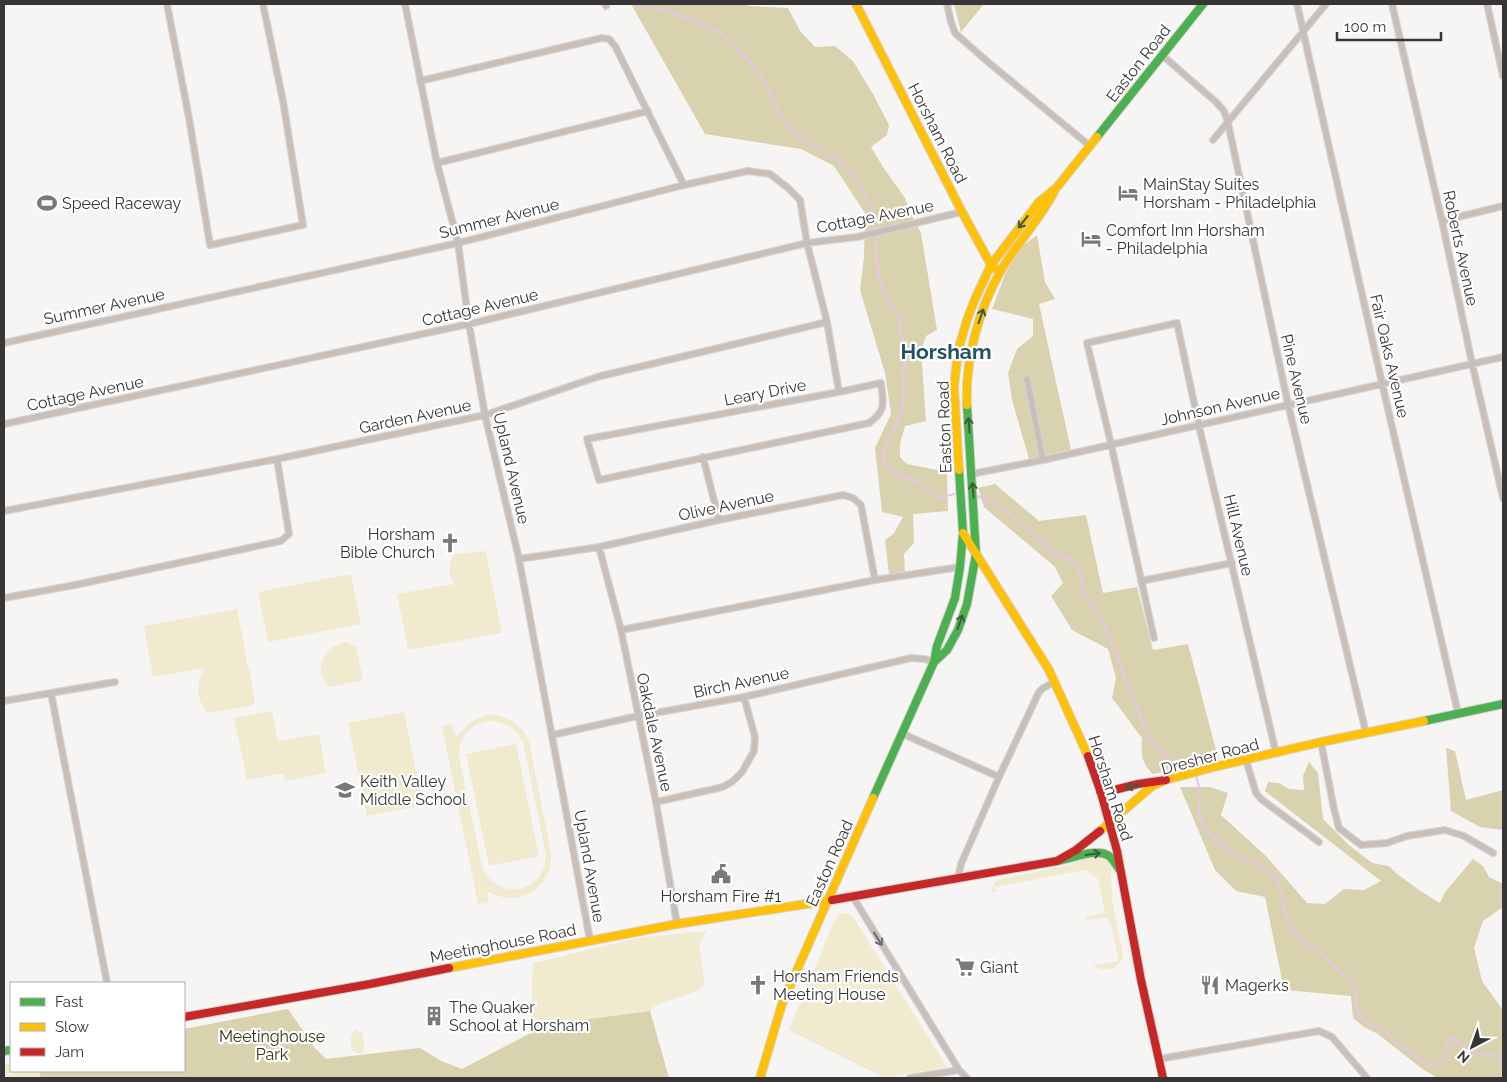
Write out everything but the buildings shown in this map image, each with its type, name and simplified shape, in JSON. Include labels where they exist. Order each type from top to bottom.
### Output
[{"type":"main road","name":"Horsham Road","points":[[856,4],[962,212],[991,264],[1000,272]]},
{"type":"main road","name":"Easton Road","points":[[934,662],[947,650],[958,630],[968,597],[976,554],[967,400],[969,358],[985,305],[1000,272],[1046,208],[1057,187],[1203,4]]},
{"type":"main road","name":"Easton Road","points":[[760,1078],[782,1004],[934,662],[937,646],[955,598],[963,533],[954,401],[958,356],[967,320],[991,264],[1039,202],[1057,187]]},
{"type":"main road","name":"Horsham Road","points":[[963,533],[1049,670],[1087,752],[1110,823],[1122,872],[1141,980],[1163,1078]]},
{"type":"main road","name":"Dresher Road","points":[[828,900],[1057,861],[1076,850],[1143,793],[1170,779],[1321,742],[1503,704]]},
{"type":"main road","points":[[1100,791],[1110,791],[1170,779]]},
{"type":"main road","points":[[1057,861],[1095,853],[1104,853],[1110,857],[1122,872]]},
{"type":"main road","name":"Meetinghouse Road","points":[[185,1017],[370,984],[677,924],[828,900]]},
{"type":"street","points":[[167,4],[189,118],[210,245],[303,225],[283,101],[263,4]]},
{"type":"street","name":"Upland Avenue","points":[[405,4],[437,163],[458,243],[469,324],[485,415],[519,559],[590,940]]},
{"type":"street","points":[[947,4],[950,22],[955,33],[1090,146]]},
{"type":"street","name":"Fair Oaks Avenue","points":[[1297,4],[1458,713]]},
{"type":"street","points":[[1213,140],[1326,4]]},
{"type":"street","name":"Roberts Avenue","points":[[1392,4],[1503,498]]},
{"type":"street","points":[[1488,4],[1503,76]]},
{"type":"street","points":[[420,81],[602,38],[610,39],[684,185]]},
{"type":"street","name":"Pine Avenue","points":[[1162,55],[1216,102],[1224,111],[1228,123],[1288,404],[1366,733]]},
{"type":"street","points":[[437,163],[648,111]]},
{"type":"street","name":"Summer Avenue","points":[[4,342],[458,243],[684,185],[748,171],[770,174],[800,200],[806,243],[827,322],[839,392]]},
{"type":"street","points":[[1442,220],[1503,206]]},
{"type":"street","name":"Cottage Avenue","points":[[4,424],[469,324],[806,243],[857,237],[962,212]]},
{"type":"street","name":"Garden Avenue","points":[[4,511],[277,459],[485,415],[596,377],[827,322]]},
{"type":"street","name":"Hill Avenue","points":[[1111,444],[1087,343],[1177,323],[1199,426],[1276,753]]},
{"type":"street","name":"Johnson Avenue","points":[[971,474],[1199,426],[1288,404],[1503,357]]},
{"type":"street","points":[[1026,379],[1043,460]]},
{"type":"street","name":"Leary Drive","points":[[881,382],[883,404],[879,416],[869,423],[599,480],[587,439],[839,392],[881,382]]},
{"type":"street","points":[[1111,444],[1154,638]]},
{"type":"street","points":[[703,457],[719,520]]},
{"type":"street","points":[[4,598],[75,585],[281,541],[290,534],[277,459]]},
{"type":"street","name":"Olive Avenue","points":[[519,559],[599,547],[843,495],[853,498],[861,505],[875,580]]},
{"type":"street","name":"Oakdale Avenue","points":[[599,547],[621,630],[656,802],[677,924]]},
{"type":"street","points":[[1141,581],[1232,563]]},
{"type":"street","points":[[621,630],[875,580],[960,567]]},
{"type":"street","name":"Birch Avenue","points":[[552,735],[638,716],[744,697],[911,658],[934,662]]},
{"type":"street","points":[[4,701],[115,682]]},
{"type":"street","points":[[958,878],[961,864],[1039,692],[1055,682]]},
{"type":"street","points":[[51,692],[107,982]]},
{"type":"street","points":[[656,802],[723,787],[742,772],[754,752],[755,737],[744,697]]},
{"type":"street","points":[[901,733],[999,777]]},
{"type":"street","points":[[1321,742],[1339,828],[1361,845],[1387,843],[1407,836],[1445,830],[1464,836],[1493,853]]},
{"type":"street","points":[[1246,760],[1256,793],[1261,799],[1319,842]]},
{"type":"street","points":[[853,897],[966,1078]]},
{"type":"street","points":[[1159,1059],[1319,1031],[1332,1037],[1367,1078]]},
{"type":"street","points":[[910,1078],[960,1070]]},
{"type":"green space","points":[[631,4],[747,4],[748,6],[788,8],[800,31],[815,47],[835,46],[853,61],[889,125],[887,135],[871,147],[905,198],[921,233],[937,330],[926,336],[921,351],[926,421],[905,426],[900,444],[900,457],[907,464],[947,472],[948,511],[913,514],[914,543],[904,554],[905,573],[889,575],[885,540],[894,533],[903,517],[882,512],[875,448],[891,414],[885,373],[860,290],[864,257],[865,213],[834,166],[801,149],[705,134]]},
{"type":"green space","points":[[954,4],[984,4],[961,32]]},
{"type":"green space","points":[[1037,235],[1045,282],[1055,299],[1039,304],[1071,450],[1029,459],[1012,400],[1008,373],[1017,349],[1033,336],[1033,319],[992,309],[1006,272],[1021,247]]},
{"type":"green space","points":[[995,484],[1039,521],[1086,515],[1103,593],[1137,587],[1153,650],[1188,644],[1219,761],[1153,774],[1149,770],[1143,758],[1142,738],[1112,698],[1116,678],[1108,649],[1072,630],[1051,596],[1063,583],[1055,567],[984,507],[978,488]]},
{"type":"green space","points":[[484,551],[486,553],[502,633],[408,650],[397,594],[454,584],[449,569],[454,554]]},
{"type":"green space","points":[[351,574],[361,624],[268,642],[258,592]]},
{"type":"green space","points":[[237,609],[255,702],[252,706],[208,713],[201,702],[198,691],[199,680],[204,668],[153,677],[144,626]]},
{"type":"green space","points":[[346,642],[356,646],[363,680],[330,687],[324,681],[321,674],[323,660],[326,653],[332,648]]},
{"type":"green space","points":[[272,711],[278,741],[319,734],[326,773],[285,781],[284,773],[247,780],[234,718]]},
{"type":"green space","points":[[404,712],[423,805],[367,816],[348,723]]},
{"type":"green space","points":[[490,715],[507,718],[523,731],[529,741],[551,853],[551,862],[545,879],[533,891],[517,898],[507,898],[488,892],[489,903],[478,904],[442,726],[452,724],[457,737],[478,718]],"holes":[[[492,721],[514,730],[523,742],[546,855],[544,868],[538,877],[530,884],[521,888],[511,889],[500,886],[491,880],[483,870],[459,757],[461,743],[468,732],[478,724]]]},
{"type":"green space","points":[[516,744],[539,856],[489,866],[466,754]]},
{"type":"green space","points":[[1446,748],[1455,751],[1466,800],[1503,790],[1503,830],[1480,827],[1451,811]]},
{"type":"green space","points":[[1309,762],[1318,773],[1323,819],[1349,845],[1372,863],[1389,866],[1419,890],[1440,903],[1445,892],[1473,859],[1483,866],[1489,877],[1503,884],[1503,907],[1483,921],[1474,948],[1482,981],[1503,1010],[1503,1078],[1437,1078],[1421,1068],[1378,1034],[1364,1027],[1353,1018],[1351,996],[1284,990],[1265,897],[1236,891],[1215,870],[1180,787],[1210,787],[1228,793],[1221,815],[1267,857],[1307,903],[1325,904],[1344,889],[1364,890],[1381,881],[1265,791],[1268,782],[1279,783],[1289,789],[1304,790],[1303,776]]},
{"type":"green space","points":[[1098,856],[1108,860],[1111,865],[1112,899],[1123,956],[1119,964],[1107,970],[1093,965],[1119,961],[1111,924],[1106,918],[1086,920],[1084,917],[1105,913],[1098,879],[1085,870],[995,887],[996,892],[991,892],[995,882],[999,879],[1070,865],[1078,860]]},
{"type":"green space","points":[[847,913],[853,917],[947,1067],[885,1078],[789,1030],[834,921],[840,914]]},
{"type":"green space","name":"Meetinghouse Park","points":[[706,931],[699,945],[705,984],[699,990],[655,1006],[650,1011],[669,1078],[4,1078],[4,1065],[10,1064],[10,1072],[185,1072],[185,1029],[288,1009],[314,1047],[326,1059],[420,1048],[441,1061],[462,1069],[537,1030],[531,1011],[533,963],[637,938]]},
{"type":"green space","name":"Meetinghouse Park","points":[[288,1009],[314,1047],[326,1059],[420,1048],[441,1061],[462,1069],[546,1025],[650,1011],[669,1078],[41,1078],[39,1072],[185,1072],[185,1029]]},
{"type":"green space","points":[[356,1030],[362,1033],[365,1045],[363,1052],[360,1054],[353,1051],[351,1046],[351,1037]]},
{"type":"waterway","points":[[636,4],[642,7],[663,9],[705,26],[721,33],[735,45],[761,75],[779,113],[790,129],[846,166],[860,185],[872,209],[874,230]]},
{"type":"waterway","points":[[875,235],[882,287],[892,306],[900,316],[899,326],[905,349],[903,408],[882,455],[884,464],[894,473],[921,484],[940,498],[958,493]]},
{"type":"waterway","points":[[977,496],[1012,515],[1053,553],[1073,560],[1079,570],[1083,590],[1104,624],[1148,736],[1162,752],[1191,770]]},
{"type":"waterway","points":[[1196,775],[1200,791],[1199,815],[1205,828],[1235,856],[1252,861],[1271,872],[1276,878],[1287,921],[1293,932],[1319,952],[1352,982],[1361,1018],[1385,1031],[1399,1046],[1408,1050],[1424,1063],[1432,1064],[1444,1059],[1447,1044],[1452,1038],[1476,1053],[1503,1058]]},
{"type":"traffic: fast","points":[[1097,137],[1203,4]]},
{"type":"traffic: fast","points":[[934,662],[947,650],[958,630],[967,604],[976,554],[967,405]]},
{"type":"traffic: fast","points":[[873,798],[934,662],[937,646],[955,598],[963,533],[959,470]]},
{"type":"traffic: fast","points":[[1424,721],[1503,704]]},
{"type":"traffic: fast","points":[[1057,861],[1084,854],[1098,853],[1109,856],[1119,869]]},
{"type":"traffic: fast","points":[[4,1051],[10,1050]]},
{"type":"traffic: slow","points":[[856,4],[962,212],[991,265],[1000,272]]},
{"type":"traffic: slow","points":[[959,470],[954,387],[958,351],[975,299],[991,265],[1039,202],[1057,187],[1097,137]]},
{"type":"traffic: slow","points":[[967,405],[968,371],[974,337],[985,303],[1006,262],[1054,192]]},
{"type":"traffic: slow","points":[[963,533],[1049,670],[1088,756]]},
{"type":"traffic: slow","points":[[1100,831],[1152,786],[1166,780],[1321,742],[1424,721]]},
{"type":"traffic: slow","points":[[760,1078],[782,1004],[873,798]]},
{"type":"traffic: slow","points":[[449,968],[677,924],[832,900]]},
{"type":"traffic: jam","points":[[1088,756],[1101,793],[1117,851],[1141,980],[1163,1078]]},
{"type":"traffic: jam","points":[[1100,791],[1110,791],[1166,780]]},
{"type":"traffic: jam","points":[[832,900],[1057,861],[1076,850],[1100,831]]},
{"type":"traffic: jam","points":[[185,1017],[449,968]]},
{"type":"place","name":"MainStay Suites Horsham - Philadelphia","points":[[1128,193]]},
{"type":"place","name":"Speed Raceway","points":[[47,203]]},
{"type":"place","name":"Comfort Inn Horsham - Philadelphia","points":[[1091,239]]},
{"type":"place","name":"Horsham Bible Church","points":[[450,543]]},
{"type":"place","name":"Keith Valley Middle School","points":[[345,790]]},
{"type":"place","name":"Horsham Fire #1","points":[[721,874]]},
{"type":"place","name":"Giant","points":[[965,967]]},
{"type":"place","name":"Horsham Friends Meeting House","points":[[758,985]]},
{"type":"place","name":"Magerks","points":[[1210,985]]},
{"type":"place","name":"The Quaker School at Horsham","points":[[434,1016]]},
{"type":"district","name":"Horsham","points":[[946,352]]}]
